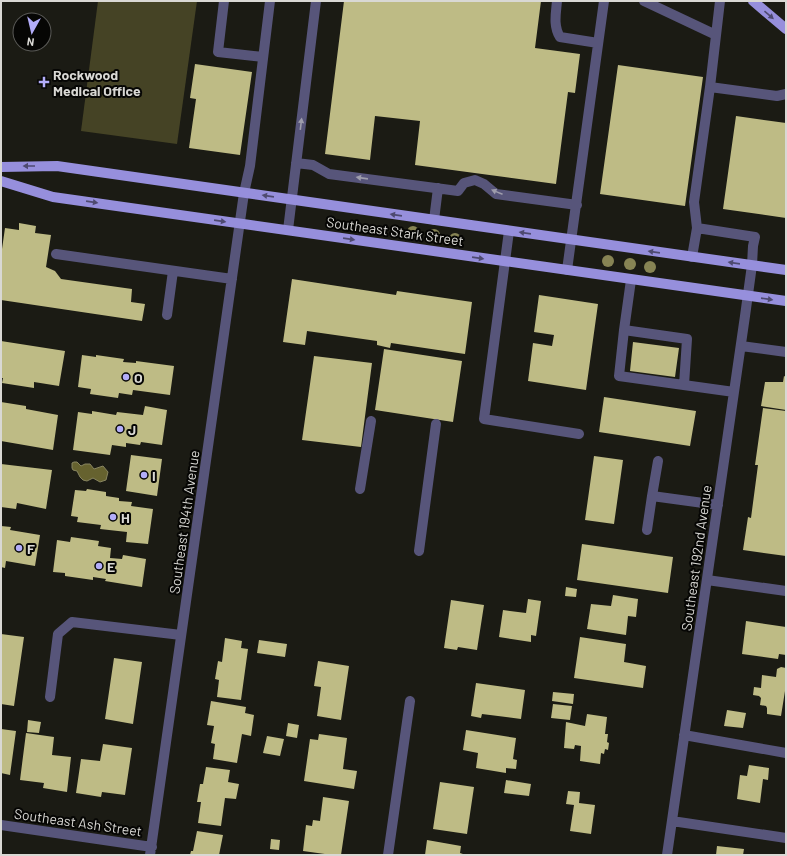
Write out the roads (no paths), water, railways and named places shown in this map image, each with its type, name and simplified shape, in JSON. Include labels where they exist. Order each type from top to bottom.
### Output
[{"type":"main road","points":[[753,1],[786,29]]},
{"type":"main road","name":"Southeast Stark Street","points":[[1,167],[57,166],[786,270]]},
{"type":"main road","name":"Southeast Stark Street","points":[[1,181],[53,197],[786,302]]},
{"type":"street","points":[[224,1],[218,52],[263,57]]},
{"type":"street","name":"Southeast 194th Avenue","points":[[151,851],[244,193],[250,166],[270,1]]},
{"type":"street","points":[[288,230],[316,1]]},
{"type":"street","points":[[557,1],[556,24],[557,32],[560,37],[598,43]]},
{"type":"street","points":[[567,270],[604,1]]},
{"type":"street","points":[[644,1],[716,35]]},
{"type":"street","points":[[692,257],[697,228],[694,202],[720,1]]},
{"type":"street","points":[[710,87],[777,96],[786,94]]},
{"type":"street","points":[[296,163],[313,165],[330,174],[458,191],[464,183],[475,180],[484,184],[496,194],[577,205]]},
{"type":"street","points":[[434,220],[438,188]]},
{"type":"street","name":"Southeast 192nd Avenue","points":[[667,855],[708,580],[755,237],[697,228]]},
{"type":"street","points":[[509,231],[484,419],[579,434]]},
{"type":"street","points":[[56,254],[232,279]]},
{"type":"street","points":[[167,315],[173,271]]},
{"type":"street","points":[[631,280],[619,376],[734,392]]},
{"type":"street","points":[[624,330],[687,339],[684,385]]},
{"type":"street","points":[[741,346],[786,352]]},
{"type":"street","points":[[360,489],[371,421]]},
{"type":"street","points":[[419,551],[436,424]]},
{"type":"street","points":[[648,530],[658,461]]},
{"type":"street","points":[[652,496],[718,505]]},
{"type":"street","points":[[708,580],[786,591]]},
{"type":"street","points":[[50,697],[58,634],[72,622],[182,635]]},
{"type":"street","points":[[388,855],[410,701]]},
{"type":"street","points":[[684,735],[786,753]]},
{"type":"street","points":[[672,821],[786,838]]},
{"type":"street","name":"Southeast Ash Street","points":[[1,825],[151,851]]},
{"type":"place","name":"Rockwood Medical Office","points":[[44,82]]},
{"type":"place","name":"O","points":[[126,377]]},
{"type":"place","name":"J","points":[[120,429]]},
{"type":"place","name":"I","points":[[144,475]]},
{"type":"place","name":"H","points":[[113,517]]},
{"type":"place","name":"F","points":[[19,548]]},
{"type":"place","name":"E","points":[[99,566]]}]
